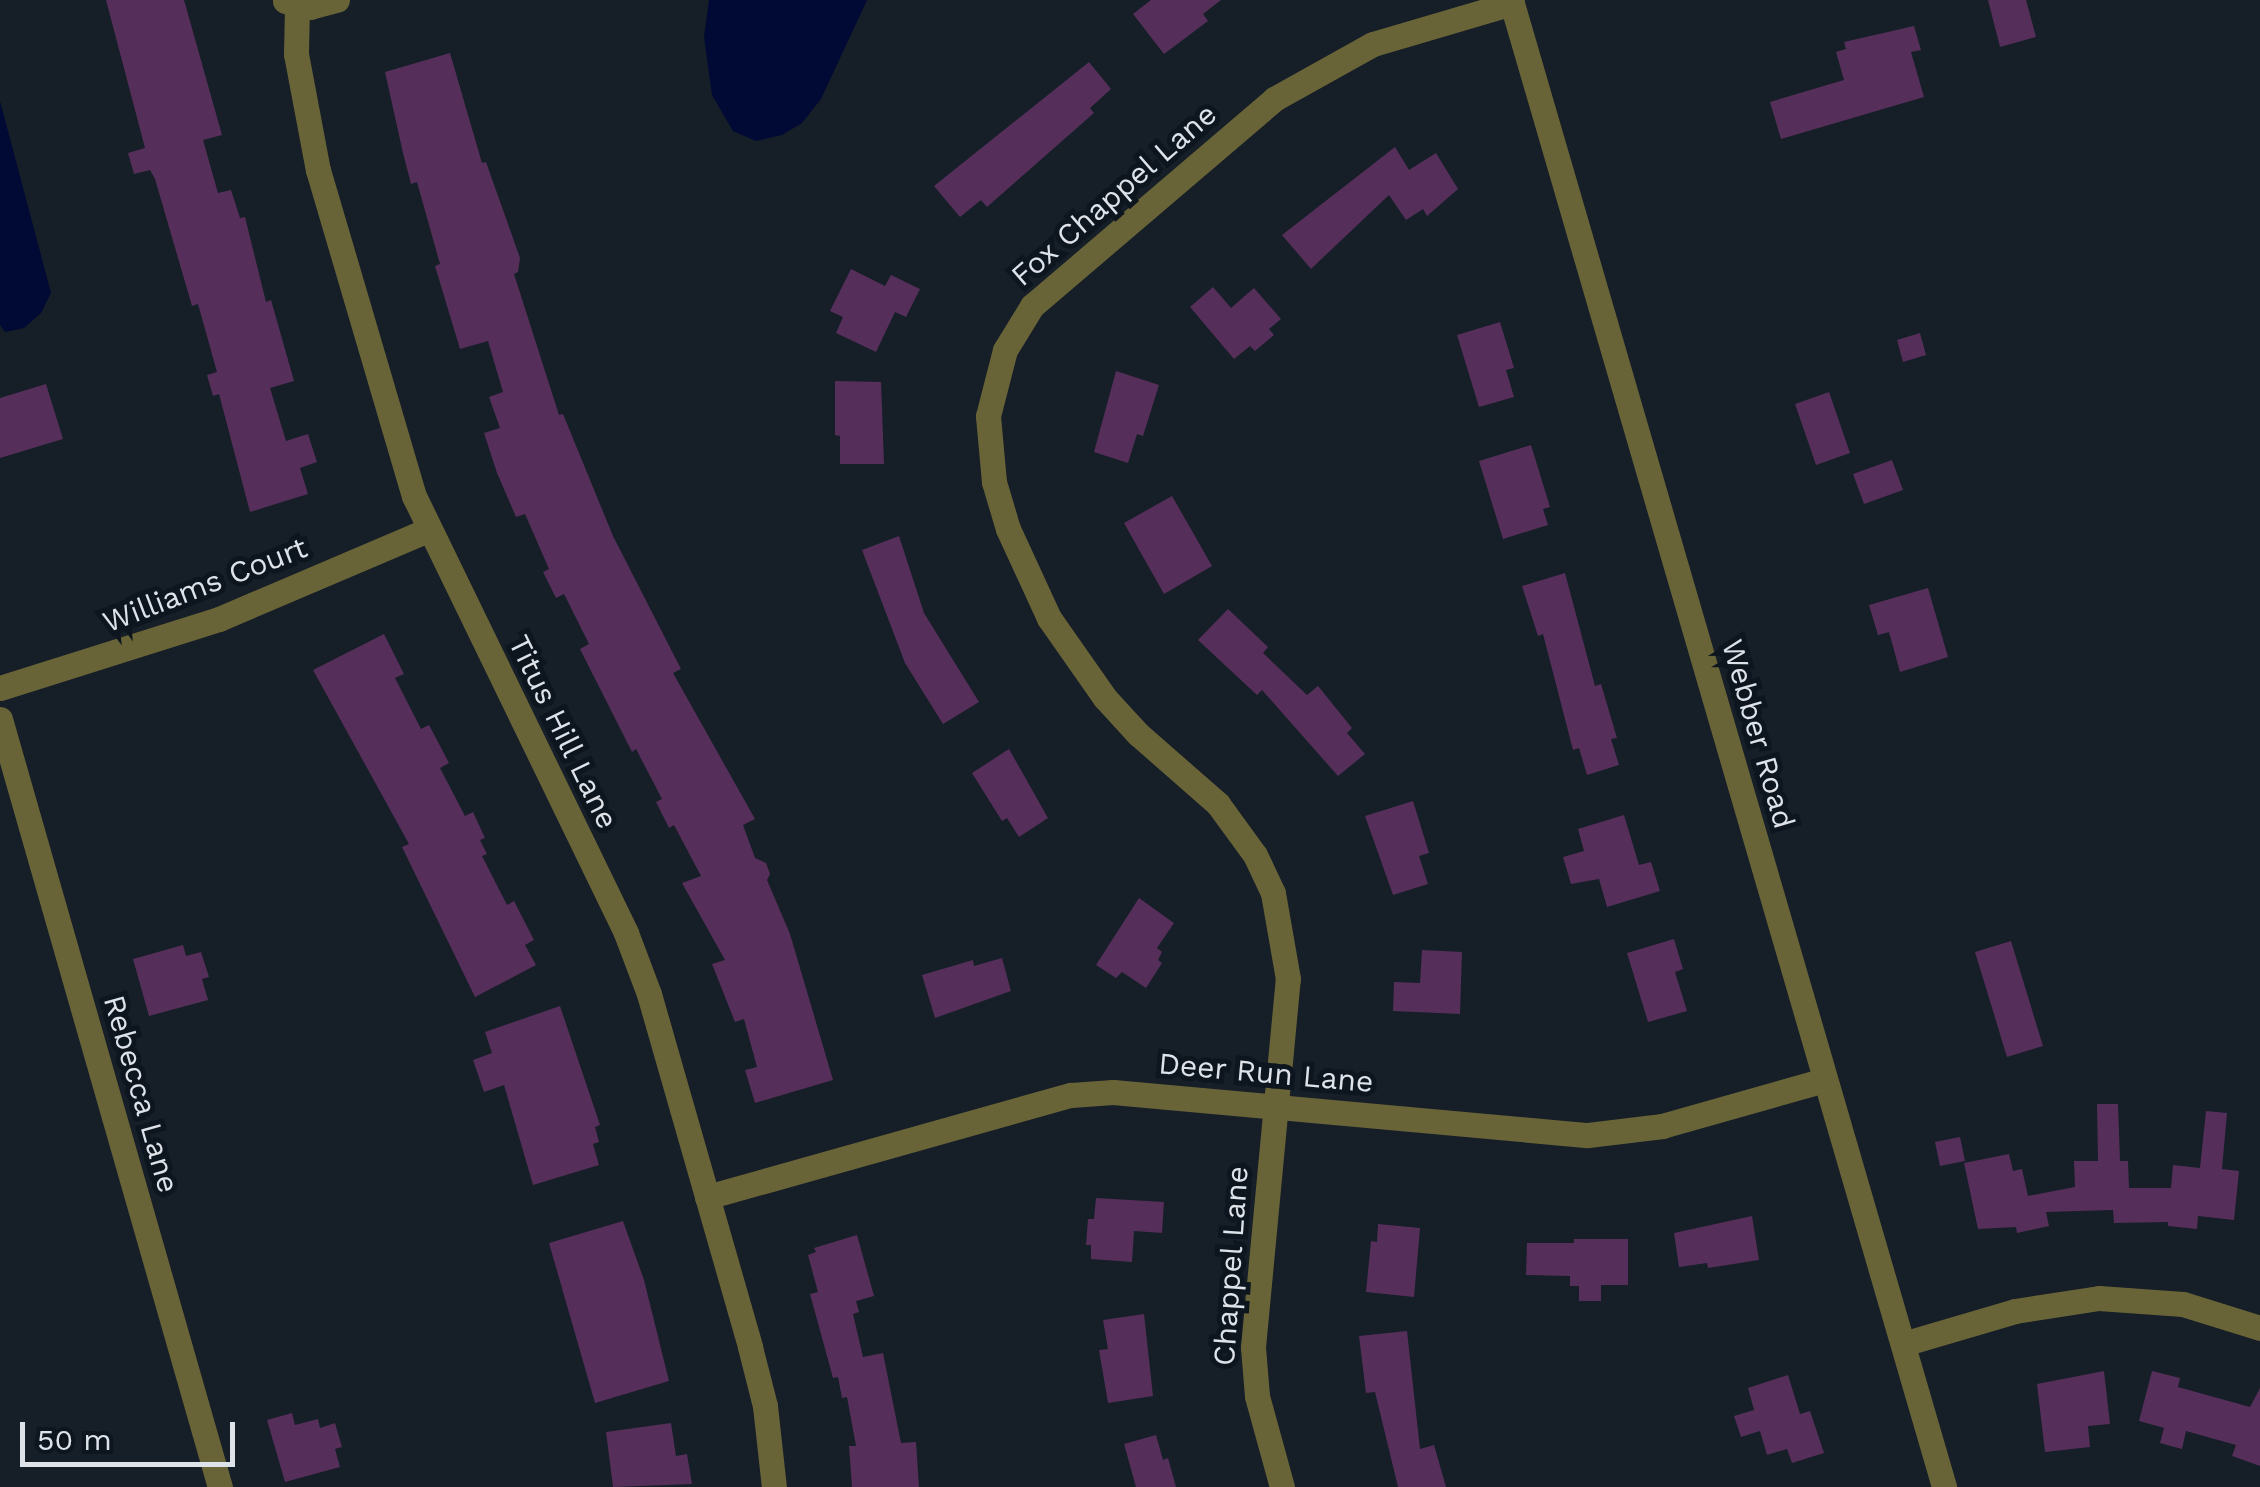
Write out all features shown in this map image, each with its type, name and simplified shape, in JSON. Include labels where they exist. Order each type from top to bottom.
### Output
[{"type":"street","name":"Titus Hill Lane","points":[[338,0],[290,3],[318,170],[428,530],[626,933],[649,994],[765,1406],[774,1487]]},
{"type":"street","name":"Webber Road","points":[[1511,2],[1944,1487]]},
{"type":"street","name":"Fox Chappel Lane","points":[[1276,1106],[1288,979],[1272,892],[1244,836],[1218,804],[1138,734],[1105,698],[1049,618],[1008,529],[994,482],[988,450],[994,382],[1012,335],[1044,294],[1274,98],[1373,44],[1511,2]]},
{"type":"street","name":"Williams Court","points":[[0,688],[219,620],[428,530]]},
{"type":"street","name":"Rebecca Lane","points":[[0,718],[220,1487]]},
{"type":"street","name":"Deer Run Lane","points":[[707,1196],[1071,1096],[1113,1092],[1613,1134],[1662,1126],[1825,1080]]},
{"type":"street","name":"Chappel Lane","points":[[1276,1106],[1253,1347],[1257,1396],[1282,1487]]},
{"type":"street","points":[[1902,1344],[2014,1311],[2099,1298],[2184,1304],[2260,1328]]},
{"type":"water","points":[[709,0],[867,0],[821,99],[802,123],[782,135],[756,141],[733,131],[712,95],[704,37]]},
{"type":"water","points":[[0,101],[51,293],[41,313],[24,328],[5,332],[0,325]]},
{"type":"building","points":[[106,0],[184,0],[222,135],[203,140],[218,193],[231,190],[240,218],[245,217],[266,302],[271,300],[294,381],[270,388],[286,441],[308,434],[317,462],[300,468],[308,494],[250,512],[219,394],[213,396],[207,375],[217,372],[198,304],[192,306],[155,179],[150,170],[134,174],[128,153],[145,148]]},
{"type":"building","points":[[1151,0],[1221,0],[1203,14],[1208,21],[1164,54],[1133,14]]},
{"type":"building","points":[[1988,0],[2026,0],[2036,37],[2000,47]]},
{"type":"building","points":[[1914,26],[1921,50],[1911,52],[1924,97],[1781,139],[1770,102],[1844,80],[1836,52],[1846,49],[1844,42]]},
{"type":"building","points":[[450,53],[482,163],[486,162],[520,258],[518,272],[514,274],[559,415],[563,414],[613,536],[681,669],[673,673],[755,819],[743,825],[755,858],[766,863],[770,874],[767,880],[790,934],[833,1080],[755,1103],[745,1070],[757,1067],[744,1019],[735,1022],[712,964],[725,960],[682,883],[701,876],[674,825],[669,828],[656,802],[662,799],[636,749],[632,752],[580,649],[589,644],[564,594],[556,598],[543,572],[549,569],[525,514],[516,517],[497,473],[484,433],[500,428],[489,397],[503,392],[488,341],[460,349],[435,266],[440,264],[417,182],[411,184],[385,72]]},
{"type":"building","points":[[1089,62],[1111,89],[1090,108],[1094,113],[987,207],[981,200],[960,217],[934,186]]},
{"type":"building","points":[[1395,147],[1409,170],[1436,153],[1458,189],[1427,216],[1423,209],[1406,220],[1389,195],[1311,269],[1282,235]]},
{"type":"building","points":[[851,269],[885,286],[891,275],[920,289],[906,317],[895,312],[876,352],[836,333],[843,317],[830,311]]},
{"type":"building","points":[[1213,287],[1231,308],[1254,288],[1281,319],[1269,329],[1274,335],[1255,351],[1250,346],[1234,359],[1190,307]]},
{"type":"building","points":[[1500,322],[1514,368],[1506,370],[1514,397],[1479,407],[1457,335]]},
{"type":"building","points":[[1920,333],[1926,355],[1903,362],[1897,340]]},
{"type":"building","points":[[1116,371],[1159,385],[1143,436],[1137,434],[1128,463],[1094,452]]},
{"type":"building","points":[[835,381],[881,382],[884,464],[840,464],[840,436],[835,435]]},
{"type":"building","points":[[46,384],[63,439],[0,458],[0,398]]},
{"type":"building","points":[[1829,392],[1850,453],[1816,465],[1795,404]]},
{"type":"building","points":[[1531,445],[1550,507],[1543,509],[1548,525],[1503,539],[1479,461]]},
{"type":"building","points":[[1892,460],[1903,490],[1864,504],[1853,474]]},
{"type":"building","points":[[1172,496],[1212,566],[1164,594],[1124,523]]},
{"type":"building","points":[[899,536],[924,613],[979,702],[943,724],[905,663],[862,550]]},
{"type":"building","points":[[1565,573],[1595,686],[1601,684],[1617,738],[1611,739],[1619,765],[1587,775],[1579,748],[1573,750],[1543,634],[1538,636],[1522,586]]},
{"type":"building","points":[[1928,588],[1948,657],[1900,672],[1889,632],[1878,635],[1869,605]]},
{"type":"building","points":[[1228,609],[1268,647],[1263,653],[1307,695],[1318,686],[1352,728],[1347,733],[1365,754],[1338,776],[1262,690],[1257,695],[1198,640]]},
{"type":"building","points":[[384,634],[404,674],[395,678],[421,729],[429,725],[449,763],[440,768],[465,816],[473,812],[485,838],[480,840],[487,854],[482,856],[507,905],[514,901],[534,940],[525,945],[536,965],[475,997],[402,847],[409,844],[313,670]]},
{"type":"building","points":[[1009,749],[1048,818],[1019,837],[1007,818],[1002,821],[972,773]]},
{"type":"building","points":[[1413,801],[1429,853],[1419,856],[1428,884],[1393,895],[1365,816]]},
{"type":"building","points":[[1624,815],[1639,865],[1651,862],[1660,891],[1607,907],[1599,879],[1571,884],[1563,857],[1584,851],[1578,829]]},
{"type":"building","points":[[1139,898],[1174,923],[1157,948],[1162,952],[1158,960],[1162,963],[1146,988],[1122,972],[1116,978],[1096,965]]},
{"type":"building","points":[[1674,939],[1683,969],[1675,972],[1687,1011],[1648,1022],[1627,953]]},
{"type":"building","points":[[2011,941],[2043,1046],[2007,1057],[1975,952]]},
{"type":"building","points":[[183,945],[186,956],[201,952],[209,977],[202,979],[208,1000],[149,1016],[133,959]]},
{"type":"building","points":[[1422,950],[1462,952],[1460,1014],[1393,1011],[1394,982],[1420,983]]},
{"type":"building","points":[[1002,958],[1011,991],[935,1018],[922,975],[973,960],[974,966]]},
{"type":"building","points":[[560,1006],[600,1125],[595,1127],[599,1142],[593,1144],[599,1165],[533,1185],[504,1085],[484,1092],[473,1060],[492,1053],[485,1032]]},
{"type":"building","points":[[2097,1104],[2118,1104],[2120,1161],[2128,1161],[2129,1188],[2171,1188],[2173,1165],[2200,1168],[2206,1111],[2227,1113],[2222,1169],[2239,1171],[2234,1220],[2198,1216],[2197,1229],[2168,1226],[2168,1222],[2114,1223],[2113,1210],[2046,1212],[2049,1226],[2017,1233],[2016,1227],[1978,1229],[1964,1163],[2009,1154],[2013,1171],[2022,1169],[2028,1196],[2075,1187],[2074,1161],[2098,1161]]},
{"type":"building","points":[[1960,1137],[1965,1161],[1940,1166],[1935,1142]]},
{"type":"building","points":[[1096,1198],[1164,1202],[1162,1233],[1134,1231],[1132,1262],[1091,1259],[1091,1245],[1086,1245],[1088,1219],[1094,1219]]},
{"type":"building","points":[[1752,1216],[1759,1260],[1708,1268],[1707,1263],[1679,1267],[1674,1233]]},
{"type":"building","points":[[623,1221],[644,1280],[669,1381],[595,1403],[549,1243]]},
{"type":"building","points":[[1378,1224],[1420,1228],[1414,1297],[1366,1292],[1371,1241],[1377,1242]]},
{"type":"building","points":[[857,1235],[874,1296],[856,1301],[859,1312],[853,1314],[863,1357],[883,1353],[901,1443],[916,1442],[919,1487],[852,1487],[849,1446],[856,1446],[847,1397],[842,1398],[838,1377],[833,1378],[810,1294],[818,1292],[808,1255],[816,1252],[814,1248]]},
{"type":"building","points":[[1574,1239],[1628,1239],[1628,1285],[1601,1285],[1601,1301],[1579,1301],[1579,1286],[1570,1286],[1570,1276],[1526,1275],[1527,1243],[1574,1243]]},
{"type":"building","points":[[1144,1314],[1153,1396],[1108,1403],[1099,1350],[1108,1349],[1103,1320]]},
{"type":"building","points":[[1407,1331],[1420,1449],[1434,1445],[1446,1487],[1398,1487],[1375,1392],[1366,1393],[1359,1336]]},
{"type":"building","points":[[2104,1371],[2110,1424],[2088,1426],[2090,1447],[2045,1452],[2037,1384]]},
{"type":"building","points":[[2152,1371],[2180,1378],[2178,1387],[2250,1407],[2260,1388],[2260,1466],[2232,1456],[2236,1445],[2186,1431],[2182,1449],[2160,1443],[2164,1428],[2139,1421]]},
{"type":"building","points":[[1788,1375],[1800,1414],[1810,1411],[1824,1453],[1792,1463],[1787,1449],[1767,1455],[1760,1431],[1741,1437],[1734,1416],[1754,1410],[1748,1388]]},
{"type":"building","points":[[292,1413],[295,1425],[318,1419],[320,1428],[335,1423],[342,1447],[335,1449],[340,1467],[285,1482],[267,1420]]},
{"type":"building","points":[[671,1423],[676,1456],[687,1454],[692,1484],[613,1487],[606,1432]]},
{"type":"building","points":[[1156,1435],[1176,1487],[1136,1487],[1124,1444]]}]
